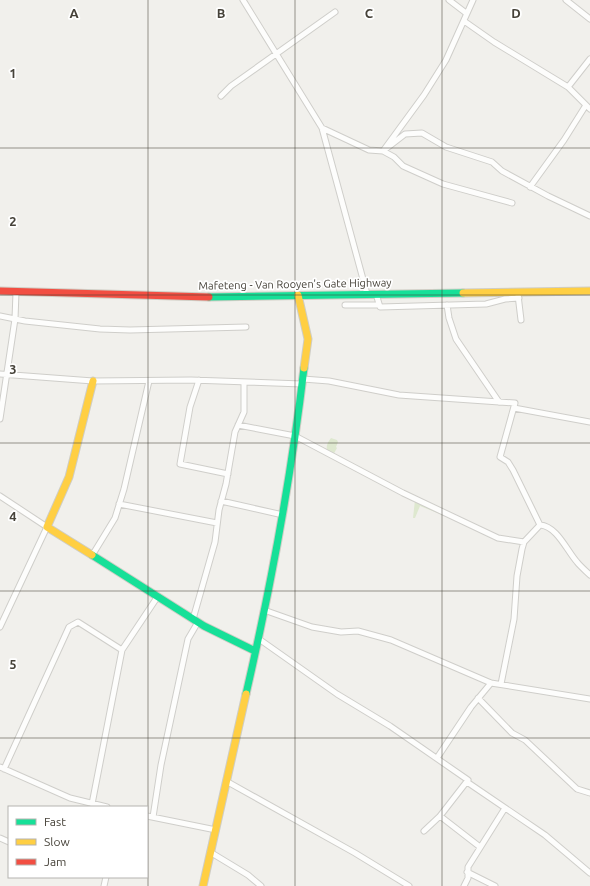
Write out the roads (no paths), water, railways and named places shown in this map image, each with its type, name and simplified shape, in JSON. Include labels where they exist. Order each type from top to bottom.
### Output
[{"type":"street","points":[[243,0],[322,128],[367,294]]},
{"type":"street","points":[[449,0],[466,13]]},
{"type":"street","points":[[383,151],[424,95],[446,60],[473,0]]},
{"type":"street","points":[[566,0],[590,19]]},
{"type":"street","points":[[221,96],[231,86],[336,12]]},
{"type":"street","points":[[464,20],[494,42],[568,87],[588,107],[530,187]]},
{"type":"street","points":[[568,87],[590,59]]},
{"type":"street","points":[[322,128],[369,150],[383,151],[394,157],[403,166],[443,184],[512,204]]},
{"type":"street","points":[[383,151],[405,134],[422,133],[446,147],[492,162],[502,171],[530,187],[590,216]]},
{"type":"street","name":"Mafeteng - Van Rooyen's Gate Highway","points":[[0,291],[135,296],[367,294],[518,295],[590,291]]},
{"type":"street","points":[[0,419],[3,374],[15,319],[16,292]]},
{"type":"street","points":[[376,294],[379,305]]},
{"type":"street","points":[[203,886],[255,651],[259,639],[283,515],[308,339],[298,295]]},
{"type":"street","points":[[345,304],[379,305],[380,307],[486,304],[518,295],[521,320]]},
{"type":"street","points":[[447,305],[452,331],[456,339],[499,402]]},
{"type":"street","points":[[0,316],[108,329],[246,327]]},
{"type":"street","points":[[3,374],[93,381],[329,381],[400,395],[515,403],[500,457],[508,462],[513,470],[540,525],[545,526],[562,540],[576,561],[590,575]]},
{"type":"street","points":[[199,380],[190,407],[180,464],[228,474]]},
{"type":"street","points":[[0,627],[69,477],[93,381]]},
{"type":"street","points":[[93,554],[115,518],[120,504],[149,381]]},
{"type":"street","points":[[153,817],[161,765],[188,639],[196,620],[215,542],[221,501],[238,425],[244,412],[246,391],[244,382]]},
{"type":"street","points":[[514,408],[590,422]]},
{"type":"street","points":[[238,425],[295,436],[403,493],[498,538],[524,542]]},
{"type":"street","points":[[0,496],[196,620],[255,651]]},
{"type":"street","points":[[221,501],[283,515]]},
{"type":"street","points":[[120,504],[217,523]]},
{"type":"street","points":[[501,684],[514,619],[517,576],[524,542],[540,525]]},
{"type":"street","points":[[92,804],[122,650],[158,596]]},
{"type":"street","points":[[264,610],[312,627],[341,632],[358,631],[391,640],[492,683],[590,699]]},
{"type":"street","points":[[102,806],[70,798],[2,768],[69,627],[73,623],[78,622],[122,650]]},
{"type":"street","points":[[259,639],[337,694],[390,726],[437,758],[468,780],[467,782],[545,835],[590,873]]},
{"type":"street","points":[[437,758],[471,707],[492,683]]},
{"type":"street","points":[[478,698],[512,733],[525,740],[577,789],[590,793]]},
{"type":"street","points":[[226,781],[355,853],[409,886]]},
{"type":"street","points":[[424,831],[440,816],[467,782]]},
{"type":"street","points":[[464,886],[468,878],[468,867],[505,808]]},
{"type":"street","points":[[148,816],[216,830]]},
{"type":"street","points":[[440,816],[480,848]]},
{"type":"street","points":[[210,852],[248,875],[261,886]]},
{"type":"street","points":[[467,872],[495,886]]}]
